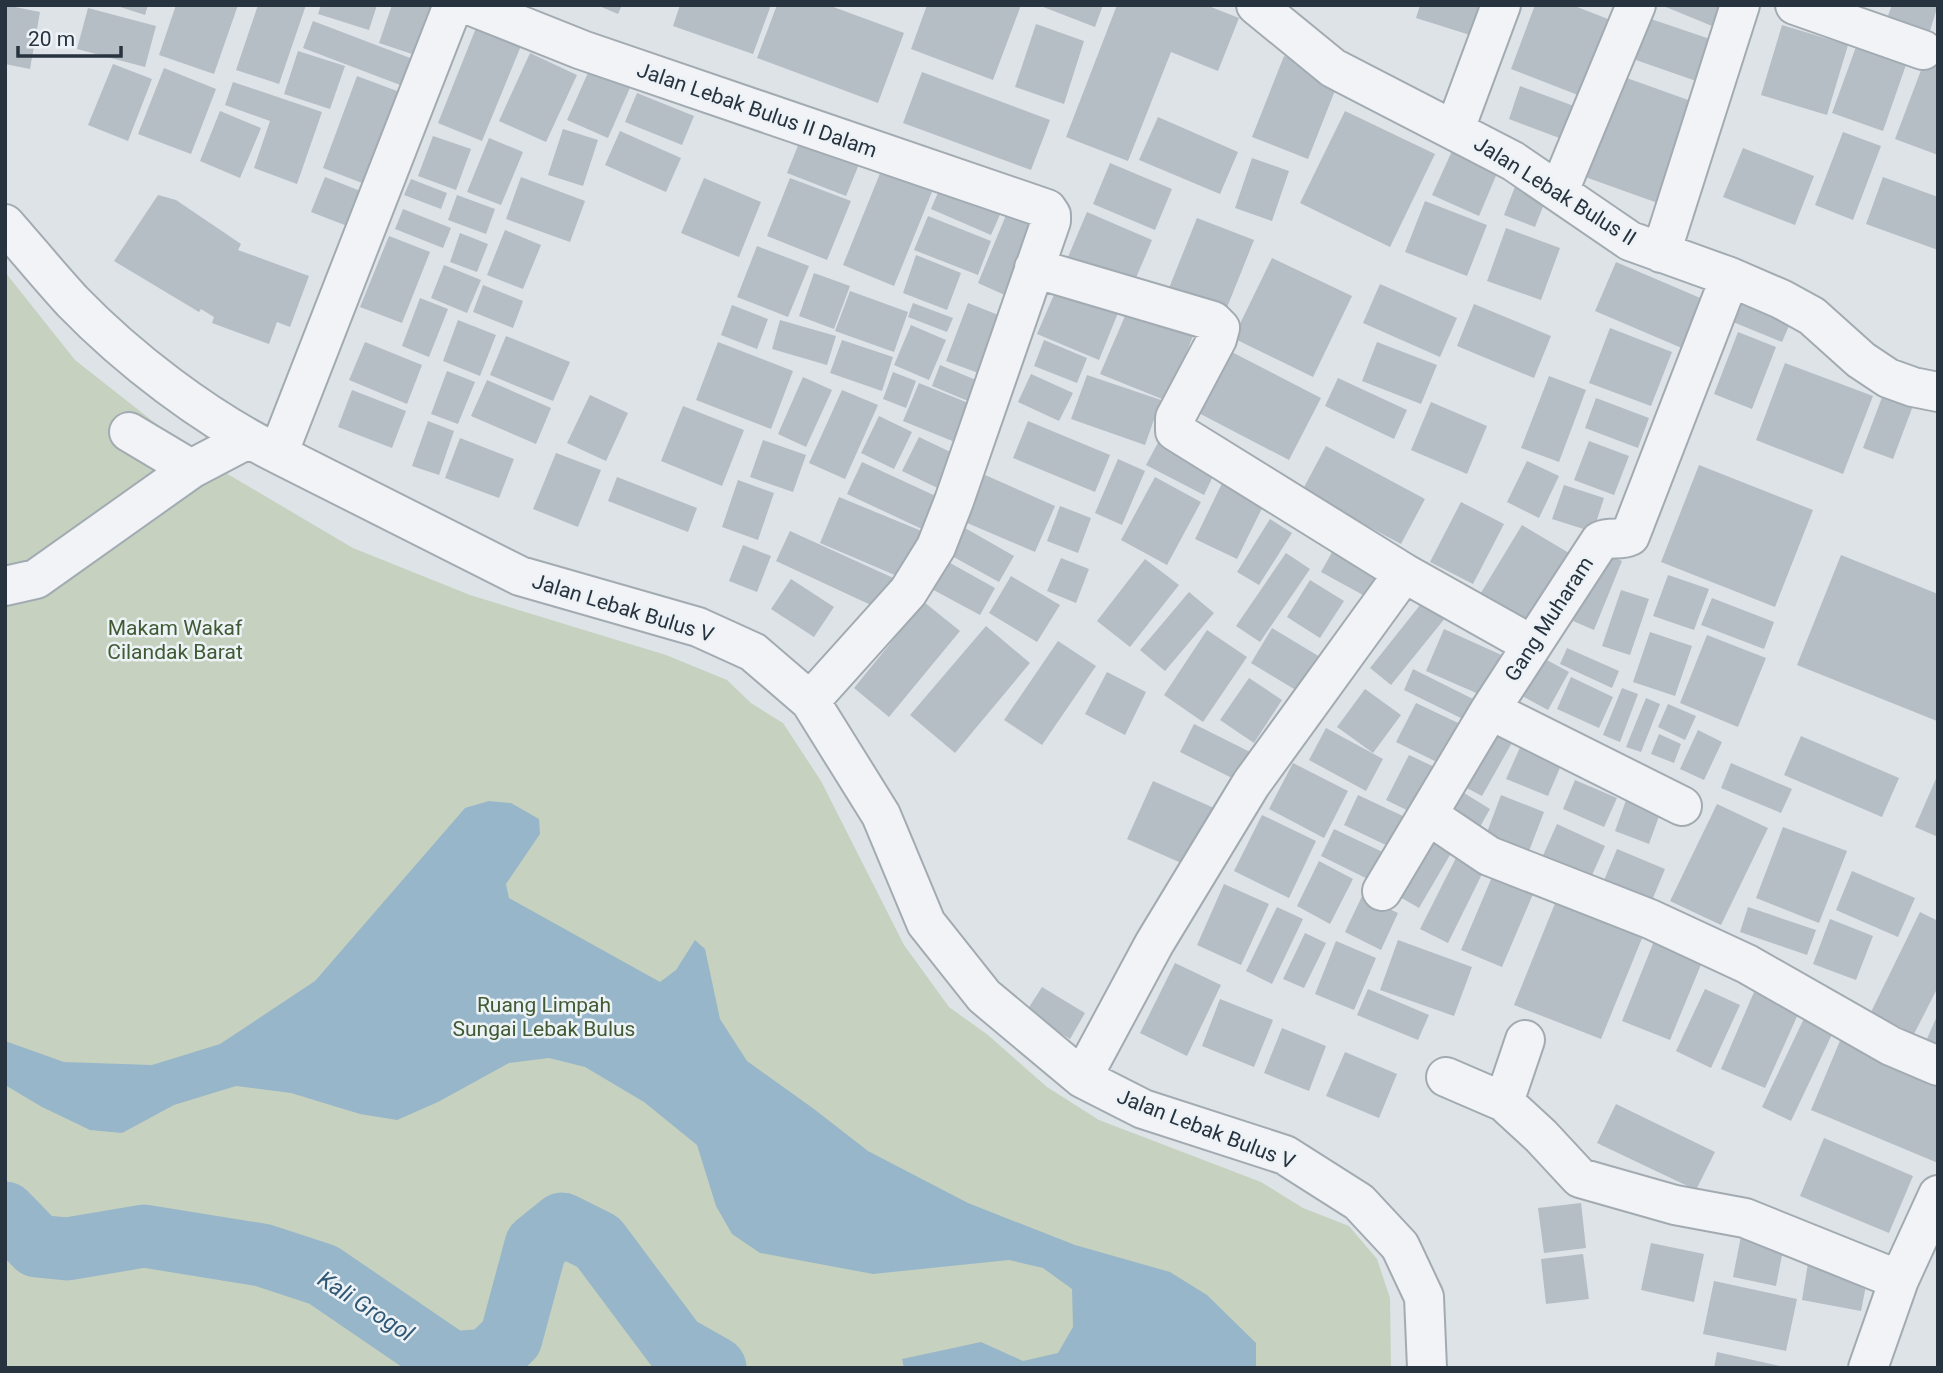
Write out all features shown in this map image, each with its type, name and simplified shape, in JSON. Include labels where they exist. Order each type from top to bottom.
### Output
[{"type":"street","points":[[5,586],[36,579],[191,469],[263,446],[453,5]]},
{"type":"street","name":"Jalan Lebak Bulus II Dalam","points":[[469,5],[582,50],[1047,209],[1052,221],[1034,268]]},
{"type":"street","name":"Jalan Lebak Bulus II","points":[[1256,5],[1333,68],[1513,161],[1630,241],[1730,277],[1781,299],[1812,316],[1861,360],[1888,378],[1938,392]]},
{"type":"street","points":[[1455,130],[1501,5]]},
{"type":"street","points":[[1559,191],[1636,5]]},
{"type":"street","points":[[1661,253],[1740,5]]},
{"type":"street","points":[[1795,5],[1923,50]]},
{"type":"street","name":"Jalan Lebak Bulus V","points":[[5,224],[72,301],[144,368],[263,446],[520,576],[698,627],[753,652],[810,701],[881,815],[926,923],[984,996],[1082,1077],[1143,1109],[1285,1156],[1359,1202],[1400,1246],[1424,1297],[1427,1368]]},
{"type":"street","points":[[810,701],[908,592],[936,547],[1034,268],[1213,321],[1220,328],[1217,339],[1175,418],[1175,431],[1404,573],[1532,645]]},
{"type":"street","name":"Gang Muharam","points":[[1382,891],[1490,710],[1600,541],[1608,538],[1622,540],[1630,536],[1730,277]]},
{"type":"street","points":[[129,432],[191,469]]},
{"type":"street","points":[[1082,1077],[1154,944],[1251,784],[1404,573]]},
{"type":"street","points":[[1490,710],[1682,806]]},
{"type":"street","points":[[1428,815],[1489,856],[1650,919],[1747,964],[1891,1046],[1938,1066]]},
{"type":"street","points":[[1504,1102],[1525,1040]]},
{"type":"street","points":[[1446,1077],[1504,1102],[1541,1136],[1580,1178],[1675,1205],[1745,1218],[1899,1280]]},
{"type":"street","points":[[1868,1368],[1899,1280],[1938,1195]]},
{"type":"green space","name":"Ruang Limpah Sungai Lebak Bulus","points":[[5,272],[75,360],[197,456],[353,548],[470,595],[666,655],[727,680],[751,703],[783,723],[821,781],[904,945],[949,1007],[988,1035],[1047,1087],[1099,1120],[1261,1182],[1303,1208],[1349,1226],[1377,1259],[1390,1298],[1391,1368],[5,1368]]},
{"type":"water","points":[[489,801],[511,803],[539,819],[540,834],[506,884],[509,898],[660,982],[676,970],[695,940],[705,949],[720,1019],[747,1061],[868,1151],[968,1203],[1075,1245],[1170,1272],[1207,1295],[1256,1343],[1256,1368],[904,1368],[902,1359],[981,1342],[1023,1361],[1058,1353],[1073,1327],[1072,1289],[1043,1268],[1009,1260],[873,1274],[760,1253],[732,1234],[716,1206],[697,1145],[644,1102],[585,1067],[549,1058],[509,1063],[438,1102],[397,1120],[360,1114],[291,1093],[236,1086],[174,1105],[122,1133],[90,1130],[42,1107],[5,1085],[5,1041],[64,1062],[152,1065],[220,1044],[315,981],[465,808]]},
{"type":"building","points":[[5,5],[40,12],[30,69],[5,64]]},
{"type":"building","points":[[114,5],[148,5],[145,15]]},
{"type":"building","points":[[176,5],[238,5],[214,74],[159,55]]},
{"type":"building","points":[[258,5],[306,5],[279,84],[236,70]]},
{"type":"building","points":[[321,5],[377,5],[369,30],[318,14]]},
{"type":"building","points":[[392,5],[442,5],[424,58],[379,43]]},
{"type":"building","points":[[597,5],[622,5],[618,14]]},
{"type":"building","points":[[680,5],[771,5],[753,54],[673,26]]},
{"type":"building","points":[[777,5],[828,5],[904,33],[878,103],[757,58]]},
{"type":"building","points":[[927,5],[1021,5],[993,80],[911,49]]},
{"type":"building","points":[[1038,5],[1103,5],[1095,27]]},
{"type":"building","points":[[1117,5],[1206,5],[1239,18],[1218,71],[1171,52],[1128,161],[1066,137]]},
{"type":"building","points":[[1420,5],[1480,5],[1470,35],[1416,18]]},
{"type":"building","points":[[1535,5],[1572,5],[1608,19],[1578,95],[1511,69]]},
{"type":"building","points":[[1661,5],[1727,5],[1717,28]]},
{"type":"building","points":[[1892,5],[1938,5],[1928,37],[1886,21]]},
{"type":"building","points":[[88,8],[156,26],[145,67],[77,49]]},
{"type":"building","points":[[480,18],[525,36],[482,141],[438,123]]},
{"type":"building","points":[[1648,18],[1713,40],[1699,82],[1633,59]]},
{"type":"building","points":[[313,21],[426,64],[416,91],[303,48]]},
{"type":"building","points":[[1036,24],[1084,41],[1064,104],[1015,87]]},
{"type":"building","points":[[1782,25],[1848,45],[1827,115],[1761,95]]},
{"type":"building","points":[[1857,44],[1907,62],[1883,131],[1832,113]]},
{"type":"building","points":[[298,51],[345,66],[330,109],[284,94]]},
{"type":"building","points":[[530,53],[577,75],[546,142],[499,121]]},
{"type":"building","points":[[1284,56],[1340,78],[1308,159],[1252,137]]},
{"type":"building","points":[[595,57],[636,74],[608,138],[567,120]]},
{"type":"building","points":[[1926,57],[1938,62],[1938,155],[1895,139]]},
{"type":"building","points":[[113,64],[152,79],[128,141],[88,125]]},
{"type":"building","points":[[164,68],[216,89],[191,154],[138,134]]},
{"type":"building","points":[[922,72],[1050,120],[1031,170],[903,123]]},
{"type":"building","points":[[1610,72],[1705,106],[1669,207],[1574,173]]},
{"type":"building","points":[[357,76],[405,94],[370,186],[323,168]]},
{"type":"building","points":[[233,82],[322,112],[297,184],[254,168],[270,121],[225,105]]},
{"type":"building","points":[[1520,86],[1582,109],[1570,142],[1509,119]]},
{"type":"building","points":[[637,93],[694,116],[682,145],[625,122]]},
{"type":"building","points":[[220,111],[261,128],[240,178],[200,161]]},
{"type":"building","points":[[1345,111],[1435,154],[1390,247],[1300,203]]},
{"type":"building","points":[[1158,117],[1238,152],[1220,194],[1139,160]]},
{"type":"building","points":[[805,128],[864,152],[846,196],[787,173]]},
{"type":"building","points":[[563,129],[598,140],[583,186],[548,175]]},
{"type":"building","points":[[620,131],[681,158],[666,192],[605,165]]},
{"type":"building","points":[[1843,132],[1881,146],[1853,220],[1815,205]]},
{"type":"building","points":[[433,136],[471,149],[456,190],[418,176]]},
{"type":"building","points":[[489,138],[523,152],[501,205],[467,192]]},
{"type":"building","points":[[1743,148],[1814,176],[1795,225],[1723,197]]},
{"type":"building","points":[[1452,151],[1498,171],[1479,216],[1432,195]]},
{"type":"building","points":[[1252,158],[1289,171],[1272,221],[1235,208]]},
{"type":"building","points":[[1110,163],[1172,189],[1155,230],[1093,204]]},
{"type":"building","points":[[883,166],[934,187],[894,286],[843,265]]},
{"type":"building","points":[[945,176],[1006,201],[991,235],[931,209]]},
{"type":"building","points":[[325,177],[368,194],[355,229],[311,212]]},
{"type":"building","points":[[521,177],[585,201],[570,242],[506,219]]},
{"type":"building","points":[[1883,177],[1938,197],[1938,250],[1866,224]]},
{"type":"building","points":[[704,178],[761,202],[739,257],[681,233]]},
{"type":"building","points":[[790,178],[851,201],[827,260],[767,236]]},
{"type":"building","points":[[411,179],[447,193],[441,209],[404,195]]},
{"type":"building","points":[[1518,179],[1549,191],[1535,227],[1504,215]]},
{"type":"building","points":[[158,195],[176,200],[241,244],[238,250],[309,276],[290,327],[277,322],[269,344],[212,323],[214,317],[201,309],[199,312],[114,261]]},
{"type":"building","points":[[457,195],[495,209],[486,234],[448,220]]},
{"type":"building","points":[[1425,201],[1487,225],[1467,276],[1405,252]]},
{"type":"building","points":[[1011,203],[1040,216],[1007,296],[978,283]]},
{"type":"building","points":[[403,209],[451,228],[443,248],[395,229]]},
{"type":"building","points":[[1087,212],[1152,240],[1133,285],[1068,257]]},
{"type":"building","points":[[928,216],[991,241],[978,275],[914,250]]},
{"type":"building","points":[[1197,218],[1254,240],[1222,320],[1165,298]]},
{"type":"building","points":[[1506,228],[1560,248],[1541,300],[1487,281]]},
{"type":"building","points":[[505,230],[541,245],[523,289],[487,275]]},
{"type":"building","points":[[460,233],[488,244],[477,272],[450,262]]},
{"type":"building","points":[[389,236],[430,252],[402,323],[360,307]]},
{"type":"building","points":[[757,246],[809,266],[788,317],[737,297]]},
{"type":"building","points":[[916,255],[961,273],[947,310],[903,293]]},
{"type":"building","points":[[1272,258],[1352,296],[1313,377],[1233,338]]},
{"type":"building","points":[[1616,262],[1705,300],[1684,349],[1595,311]]},
{"type":"building","points":[[444,265],[481,280],[467,313],[431,298]]},
{"type":"building","points":[[814,273],[850,286],[834,329],[799,316]]},
{"type":"building","points":[[1059,283],[1120,308],[1099,360],[1037,334]]},
{"type":"building","points":[[1380,284],[1457,318],[1440,357],[1363,323]]},
{"type":"building","points":[[483,285],[523,301],[513,328],[473,312]]},
{"type":"building","points":[[850,291],[908,312],[894,352],[835,331]]},
{"type":"building","points":[[1744,294],[1794,314],[1782,342],[1733,322]]},
{"type":"building","points":[[420,298],[448,309],[429,357],[402,346]]},
{"type":"building","points":[[913,303],[953,318],[947,332],[908,317]]},
{"type":"building","points":[[968,303],[1011,320],[989,377],[946,361]]},
{"type":"building","points":[[1474,304],[1551,336],[1534,378],[1457,346]]},
{"type":"building","points":[[732,305],[768,319],[757,349],[721,335]]},
{"type":"building","points":[[1128,309],[1193,336],[1167,401],[1100,374]]},
{"type":"building","points":[[458,320],[496,335],[480,376],[443,361]]},
{"type":"building","points":[[780,320],[836,336],[827,365],[772,349]]},
{"type":"building","points":[[911,325],[946,340],[929,380],[894,365]]},
{"type":"building","points":[[1610,328],[1672,352],[1651,406],[1589,383]]},
{"type":"building","points":[[1738,332],[1776,347],[1752,409],[1714,394]]},
{"type":"building","points":[[506,336],[570,362],[553,401],[490,375]]},
{"type":"building","points":[[842,340],[893,357],[882,391],[830,373]]},
{"type":"building","points":[[1044,340],[1087,358],[1077,383],[1034,366]]},
{"type":"building","points":[[365,342],[422,365],[407,404],[349,380]]},
{"type":"building","points":[[718,342],[793,371],[771,429],[696,400]]},
{"type":"building","points":[[1377,342],[1437,365],[1421,404],[1362,381]]},
{"type":"building","points":[[1224,348],[1321,398],[1289,460],[1193,410]]},
{"type":"building","points":[[1785,363],[1873,396],[1843,474],[1756,440]]},
{"type":"building","points":[[940,365],[988,385],[980,406],[932,386]]},
{"type":"building","points":[[447,371],[475,382],[458,424],[431,414]]},
{"type":"building","points":[[893,372],[916,381],[906,408],[883,399]]},
{"type":"building","points":[[1031,374],[1073,393],[1059,421],[1018,402]]},
{"type":"building","points":[[1087,375],[1161,400],[1145,445],[1071,419]]},
{"type":"building","points":[[1549,376],[1586,390],[1559,462],[1521,448]]},
{"type":"building","points":[[803,377],[832,390],[806,447],[778,434]]},
{"type":"building","points":[[1338,378],[1407,410],[1394,439],[1325,406]]},
{"type":"building","points":[[487,380],[551,408],[536,444],[471,416]]},
{"type":"building","points":[[919,383],[983,409],[967,447],[903,421]]},
{"type":"building","points":[[352,390],[406,411],[392,448],[338,427]]},
{"type":"building","points":[[842,390],[878,405],[845,479],[809,463]]},
{"type":"building","points":[[1884,392],[1914,403],[1893,459],[1863,448]]},
{"type":"building","points":[[590,395],[628,413],[606,461],[567,443]]},
{"type":"building","points":[[1596,398],[1649,418],[1638,448],[1585,428]]},
{"type":"building","points":[[1431,402],[1487,426],[1467,474],[1411,450]]},
{"type":"building","points":[[683,406],[744,430],[722,486],[661,461]]},
{"type":"building","points":[[879,416],[912,432],[894,469],[861,453]]},
{"type":"building","points":[[428,421],[454,431],[439,475],[412,466]]},
{"type":"building","points":[[1028,421],[1110,455],[1095,492],[1013,458]]},
{"type":"building","points":[[919,437],[963,458],[946,492],[902,471]]},
{"type":"building","points":[[1161,437],[1218,466],[1204,495],[1146,465]]},
{"type":"building","points":[[460,438],[514,459],[499,498],[445,478]]},
{"type":"building","points":[[763,440],[806,455],[793,492],[750,477]]},
{"type":"building","points":[[1589,441],[1629,456],[1614,495],[1574,480]]},
{"type":"building","points":[[1326,446],[1425,499],[1401,544],[1302,491]]},
{"type":"building","points":[[556,453],[601,470],[578,527],[533,509]]},
{"type":"building","points":[[1118,459],[1145,471],[1122,525],[1095,513]]},
{"type":"building","points":[[1527,461],[1559,476],[1539,518],[1507,502]]},
{"type":"building","points":[[862,462],[953,504],[937,536],[847,494]]},
{"type":"building","points":[[1699,465],[1813,510],[1775,607],[1661,562]]},
{"type":"building","points":[[1227,473],[1269,494],[1237,559],[1195,539]]},
{"type":"building","points":[[985,475],[1055,506],[1035,552],[965,522]]},
{"type":"building","points":[[617,477],[697,508],[688,532],[608,501]]},
{"type":"building","points":[[1155,477],[1201,502],[1167,565],[1121,540]]},
{"type":"building","points":[[738,480],[774,493],[758,540],[722,527]]},
{"type":"building","points":[[1564,485],[1604,498],[1593,532],[1552,519]]},
{"type":"building","points":[[839,497],[924,532],[904,579],[820,543]]},
{"type":"building","points":[[1461,502],[1504,524],[1473,584],[1430,562]]},
{"type":"building","points":[[1060,506],[1091,518],[1078,553],[1047,541]]},
{"type":"building","points":[[1270,519],[1292,533],[1259,585],[1237,572]]},
{"type":"building","points":[[1522,525],[1569,553],[1526,624],[1479,596]]},
{"type":"building","points":[[965,528],[1014,556],[999,582],[950,555]]},
{"type":"building","points":[[790,531],[900,581],[886,612],[776,561]]},
{"type":"building","points":[[743,545],[771,556],[757,592],[729,581]]},
{"type":"building","points":[[1336,545],[1389,575],[1374,601],[1321,572]]},
{"type":"building","points":[[1601,552],[1622,561],[1594,630],[1573,621]]},
{"type":"building","points":[[1286,553],[1310,569],[1260,642],[1236,626]]},
{"type":"building","points":[[1841,555],[1938,594],[1937,721],[1797,665]]},
{"type":"building","points":[[1061,558],[1089,569],[1076,603],[1047,591]]},
{"type":"building","points":[[943,559],[995,588],[980,615],[928,587]]},
{"type":"building","points":[[1145,559],[1179,585],[1130,647],[1097,621]]},
{"type":"building","points":[[1668,575],[1709,589],[1694,630],[1653,616]]},
{"type":"building","points":[[1011,576],[1060,605],[1037,642],[989,613]]},
{"type":"building","points":[[791,579],[834,607],[814,637],[771,609]]},
{"type":"building","points":[[1310,580],[1344,601],[1320,638],[1287,617]]},
{"type":"building","points":[[1621,590],[1649,599],[1630,655],[1602,646]]},
{"type":"building","points":[[1189,592],[1214,613],[1165,671],[1140,650]]},
{"type":"building","points":[[1428,595],[1450,612],[1391,685],[1370,668]]},
{"type":"building","points":[[1712,598],[1774,622],[1764,649],[1701,625]]},
{"type":"building","points":[[924,602],[960,631],[889,717],[854,688]]},
{"type":"building","points":[[986,626],[1030,663],[955,753],[910,715]]},
{"type":"building","points":[[1272,628],[1325,660],[1304,695],[1251,663]]},
{"type":"building","points":[[1444,629],[1508,658],[1490,699],[1426,671]]},
{"type":"building","points":[[1207,630],[1247,657],[1203,722],[1164,695]]},
{"type":"building","points":[[1650,632],[1692,646],[1675,696],[1633,682]]},
{"type":"building","points":[[1707,635],[1766,658],[1738,727],[1680,703]]},
{"type":"building","points":[[1058,641],[1096,666],[1042,745],[1004,720]]},
{"type":"building","points":[[1567,648],[1619,671],[1612,688],[1560,664]]},
{"type":"building","points":[[1534,653],[1569,672],[1548,710],[1513,691]]},
{"type":"building","points":[[1413,669],[1487,706],[1477,726],[1404,690]]},
{"type":"building","points":[[1107,672],[1146,692],[1125,735],[1085,714]]},
{"type":"building","points":[[1571,677],[1613,697],[1599,728],[1557,709]]},
{"type":"building","points":[[1249,678],[1282,700],[1254,743],[1220,720]]},
{"type":"building","points":[[1622,688],[1638,694],[1620,742],[1603,735]]},
{"type":"building","points":[[1365,689],[1401,715],[1373,753],[1337,727]]},
{"type":"building","points":[[1646,698],[1660,704],[1641,752],[1626,747]]},
{"type":"building","points":[[1416,703],[1473,730],[1453,770],[1396,742]]},
{"type":"building","points":[[1668,704],[1696,716],[1685,740],[1658,727]]},
{"type":"building","points":[[1498,720],[1518,732],[1482,796],[1461,785]]},
{"type":"building","points":[[1194,724],[1252,753],[1238,781],[1180,752]]},
{"type":"building","points":[[1326,728],[1383,759],[1366,791],[1309,760]]},
{"type":"building","points":[[1698,730],[1722,742],[1704,780],[1680,769]]},
{"type":"building","points":[[1526,734],[1567,751],[1548,796],[1506,779]]},
{"type":"building","points":[[1659,734],[1681,744],[1674,763],[1651,754]]},
{"type":"building","points":[[1801,736],[1899,778],[1882,817],[1784,775]]},
{"type":"building","points":[[1409,755],[1443,771],[1421,817],[1386,800]]},
{"type":"building","points":[[1293,763],[1348,791],[1324,838],[1269,809]]},
{"type":"building","points":[[1731,763],[1792,789],[1781,813],[1721,788]]},
{"type":"building","points":[[1938,774],[1938,837],[1915,827]]},
{"type":"building","points":[[1575,780],[1617,798],[1604,827],[1563,809]]},
{"type":"building","points":[[1153,781],[1214,808],[1188,866],[1127,839]]},
{"type":"building","points":[[1456,788],[1490,809],[1476,834],[1441,813]]},
{"type":"building","points":[[1629,792],[1663,805],[1649,844],[1615,831]]},
{"type":"building","points":[[1358,795],[1405,817],[1390,847],[1344,825]]},
{"type":"building","points":[[1501,795],[1544,812],[1526,859],[1483,843]]},
{"type":"building","points":[[1717,804],[1768,828],[1721,925],[1670,901]]},
{"type":"building","points":[[1262,815],[1316,841],[1289,898],[1234,871]]},
{"type":"building","points":[[1557,824],[1605,846],[1588,884],[1540,862]]},
{"type":"building","points":[[1431,827],[1457,843],[1419,908],[1393,893]]},
{"type":"building","points":[[1783,827],[1847,851],[1819,923],[1756,898]]},
{"type":"building","points":[[1334,829],[1389,855],[1376,883],[1321,856]]},
{"type":"building","points":[[1617,849],[1665,869],[1648,910],[1600,890]]},
{"type":"building","points":[[1460,850],[1487,864],[1448,943],[1420,929]]},
{"type":"building","points":[[1319,861],[1353,879],[1330,924],[1297,906]]},
{"type":"building","points":[[1852,871],[1915,898],[1898,937],[1836,910]]},
{"type":"building","points":[[1492,877],[1533,894],[1502,967],[1461,950]]},
{"type":"building","points":[[1224,884],[1269,904],[1241,965],[1197,945]]},
{"type":"building","points":[[1560,891],[1647,926],[1601,1039],[1514,1005]]},
{"type":"building","points":[[1362,896],[1398,913],[1381,950],[1345,932]]},
{"type":"building","points":[[1277,907],[1303,919],[1272,984],[1246,971]]},
{"type":"building","points":[[1748,907],[1816,930],[1807,955],[1740,932]]},
{"type":"building","points":[[1920,912],[1938,921],[1938,987],[1914,1034],[1871,1012]]},
{"type":"building","points":[[1830,919],[1873,936],[1856,980],[1813,964]]},
{"type":"building","points":[[1658,931],[1707,950],[1670,1040],[1622,1021]]},
{"type":"building","points":[[1305,933],[1326,943],[1304,988],[1283,979]]},
{"type":"building","points":[[1398,940],[1472,967],[1454,1016],[1380,990]]},
{"type":"building","points":[[1336,941],[1376,958],[1354,1010],[1315,994]]},
{"type":"building","points":[[1175,963],[1221,985],[1187,1056],[1140,1033]]},
{"type":"building","points":[[1042,987],[1085,1013],[1070,1039],[1026,1012]]},
{"type":"building","points":[[1368,989],[1429,1015],[1418,1040],[1357,1015]]},
{"type":"building","points":[[1705,989],[1740,1005],[1711,1068],[1676,1051]]},
{"type":"building","points":[[1754,992],[1799,1012],[1765,1088],[1721,1069]]},
{"type":"building","points":[[1220,999],[1273,1020],[1254,1067],[1202,1046]]},
{"type":"building","points":[[1807,1012],[1836,1026],[1791,1121],[1762,1107]]},
{"type":"building","points":[[1938,1014],[1938,1046],[1926,1041]]},
{"type":"building","points":[[1282,1028],[1326,1046],[1309,1091],[1264,1073]]},
{"type":"building","points":[[1842,1036],[1938,1076],[1938,1163],[1811,1110]]},
{"type":"building","points":[[1345,1052],[1397,1074],[1379,1118],[1326,1096]]},
{"type":"building","points":[[1616,1104],[1715,1152],[1696,1190],[1597,1143]]},
{"type":"building","points":[[1824,1138],[1913,1176],[1889,1233],[1800,1196]]},
{"type":"building","points":[[1581,1203],[1586,1248],[1544,1253],[1538,1208]]},
{"type":"building","points":[[1741,1236],[1784,1245],[1776,1286],[1733,1277]]},
{"type":"building","points":[[1651,1243],[1704,1254],[1694,1302],[1641,1290]]},
{"type":"building","points":[[1583,1254],[1589,1299],[1546,1304],[1541,1259]]},
{"type":"building","points":[[1808,1263],[1868,1275],[1861,1311],[1802,1300]]},
{"type":"building","points":[[1714,1281],[1797,1299],[1786,1351],[1703,1334]]},
{"type":"building","points":[[1717,1352],[1785,1367],[1785,1368],[1714,1368]]},
{"type":"waterway","name":"Kali Grogol","points":[[5,1213],[37,1246],[67,1249],[144,1236],[262,1255],[323,1275],[452,1363],[488,1360],[511,1338],[536,1245],[562,1224],[598,1242],[676,1346],[715,1368]]},
{"type":"park label","name":"Makam Wakaf Cilandak Barat","points":[[175,640]]}]
